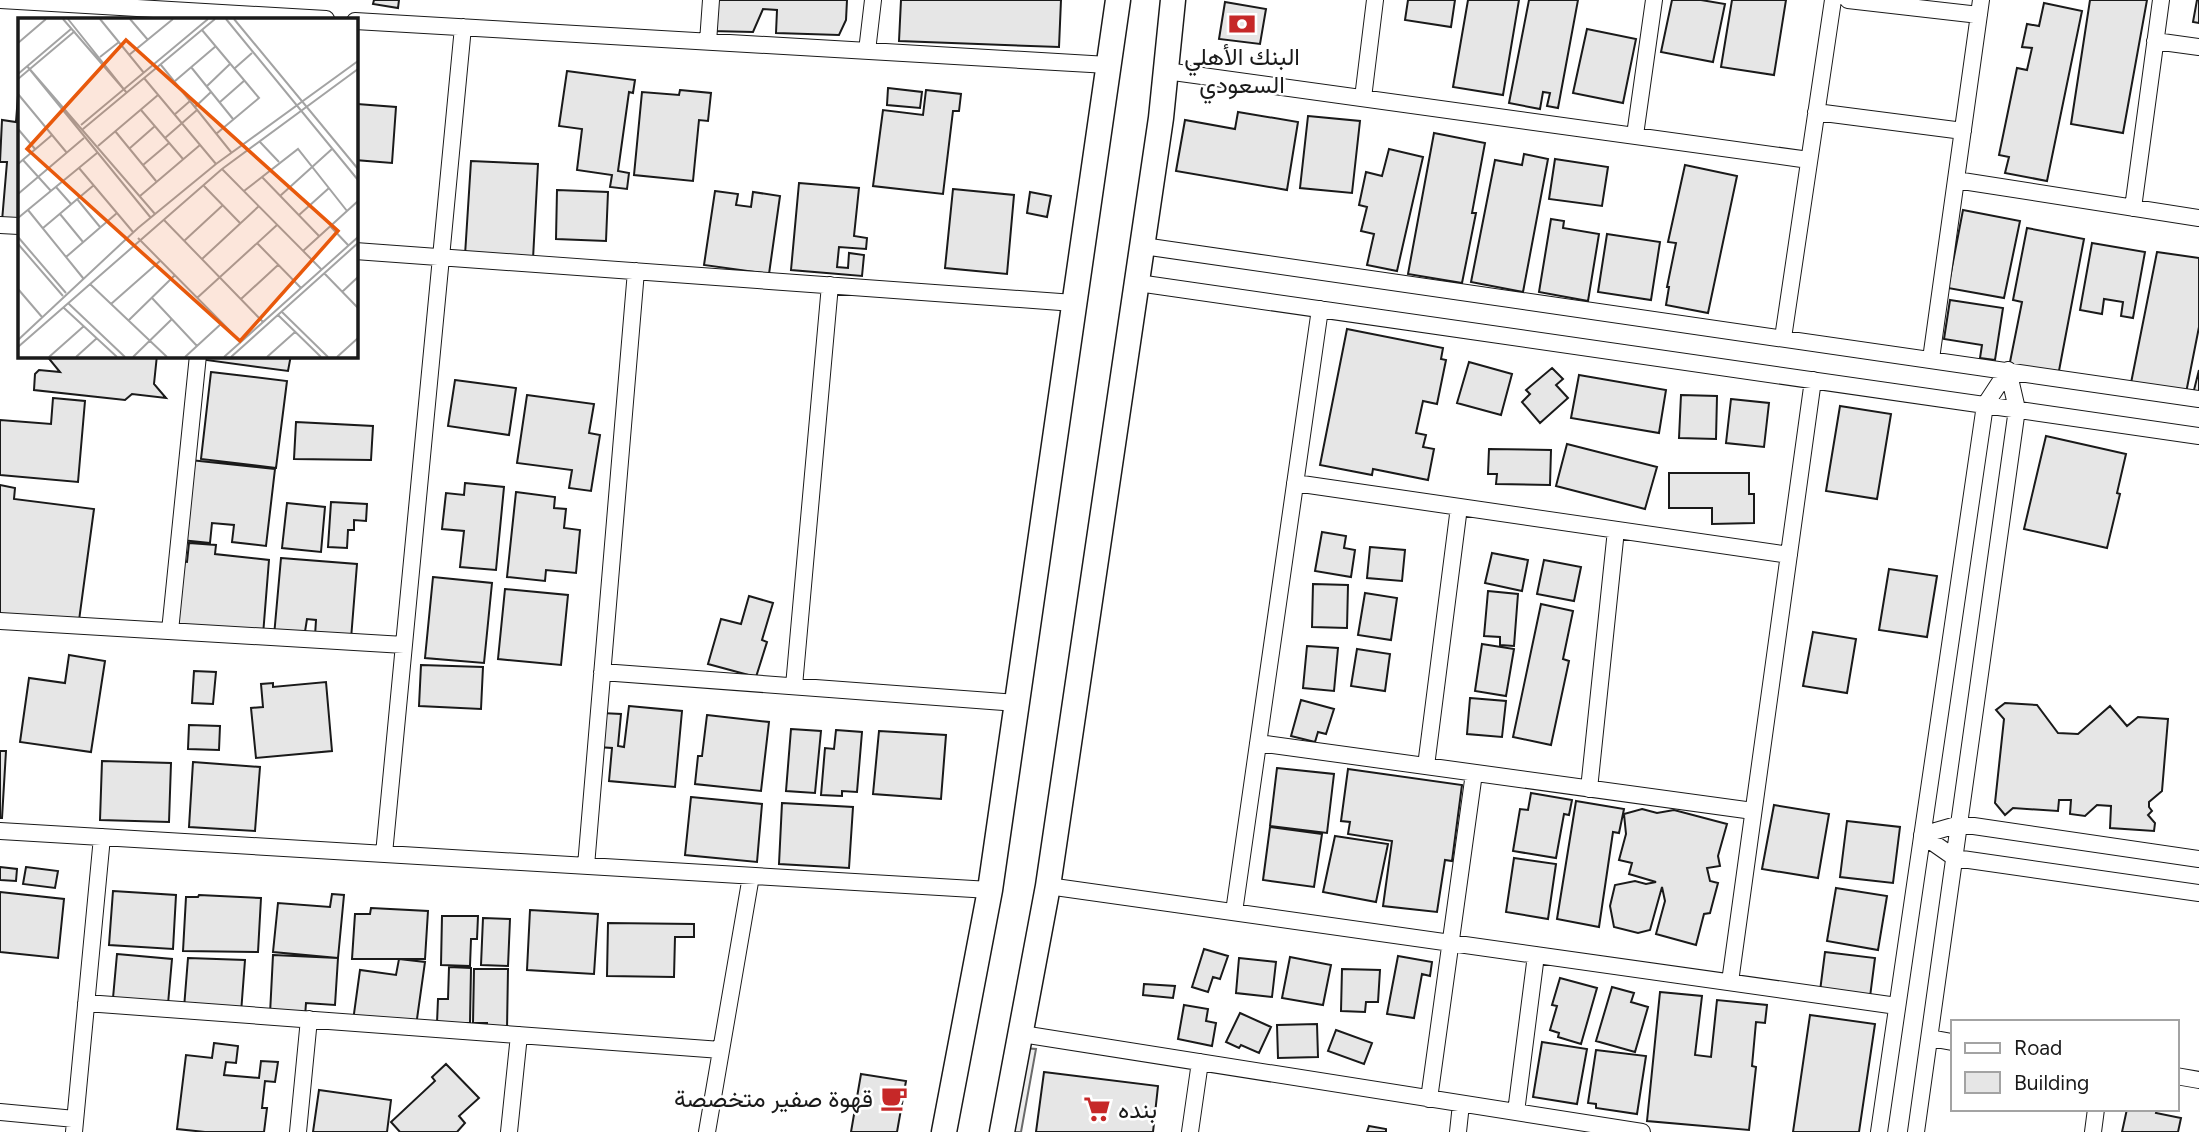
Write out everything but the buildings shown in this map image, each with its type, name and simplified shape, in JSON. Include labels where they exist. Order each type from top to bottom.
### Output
[{"type":"main road","points":[[944,1132],[990,890],[1118,0]]},
{"type":"main road","points":[[1002,1132],[1048,886],[1138,283],[1174,0]]},
{"type":"street","points":[[0,0],[192,6],[316,18]]},
{"type":"street","points":[[708,42],[711,0]]},
{"type":"street","points":[[867,51],[873,0]]},
{"type":"street","points":[[1363,97],[1375,0]]},
{"type":"street","points":[[1635,135],[1654,0]]},
{"type":"street","points":[[1783,338],[1833,0]]},
{"type":"street","points":[[1848,0],[1980,8],[1931,359]]},
{"type":"street","points":[[2133,208],[2161,0]]},
{"type":"street","points":[[357,21],[1108,65]]},
{"type":"street","points":[[384,854],[463,27]]},
{"type":"street","points":[[2155,41],[2199,47]]},
{"type":"street","points":[[1166,71],[1809,160]]},
{"type":"street","points":[[1816,112],[1963,131]]},
{"type":"street","points":[[1956,180],[2199,218]]},
{"type":"street","points":[[0,225],[18,226]]},
{"type":"street","points":[[1143,246],[2199,399]]},
{"type":"street","points":[[357,251],[1074,303]]},
{"type":"street","points":[[586,866],[636,271]]},
{"type":"street","points":[[1138,283],[2199,436]]},
{"type":"street","points":[[794,686],[830,285]]},
{"type":"street","points":[[1234,912],[1320,309]]},
{"type":"street","points":[[170,631],[198,357]]},
{"type":"street","points":[[1879,1132],[1985,405],[2008,370]]},
{"type":"street","points":[[1916,1132],[2018,410],[2008,370]]},
{"type":"street","points":[[1730,982],[1813,380]]},
{"type":"street","points":[[1295,483],[1789,555]]},
{"type":"street","points":[[1426,766],[1459,507]]},
{"type":"street","points":[[1589,789],[1616,530]]},
{"type":"street","points":[[0,621],[404,645]]},
{"type":"street","points":[[602,672],[1017,703]]},
{"type":"street","points":[[1258,743],[1753,811]]},
{"type":"street","points":[[1429,1098],[1474,773]]},
{"type":"street","points":[[1922,835],[1959,824],[2199,859]]},
{"type":"street","points":[[0,831],[990,890]]},
{"type":"street","points":[[1922,835],[1955,858],[2199,893]]},
{"type":"street","points":[[0,1112],[74,1125],[102,837]]},
{"type":"street","points":[[707,1132],[751,876]]},
{"type":"street","points":[[1048,886],[1897,1006]]},
{"type":"street","points":[[1516,1112],[1536,955]]},
{"type":"street","points":[[86,1003],[721,1050]]},
{"type":"street","points":[[298,1132],[309,1019]]},
{"type":"street","points":[[1022,1034],[1642,1132]]},
{"type":"street","points":[[509,1132],[519,1035]]},
{"type":"street","points":[[1930,1038],[1951,1042]]},
{"type":"street","points":[[1191,1132],[1200,1062]]},
{"type":"street","points":[[2178,1076],[2199,1080]]},
{"type":"street","points":[[1458,1132],[1461,1104]]},
{"type":"street","points":[[2093,1132],[2096,1111]]},
{"type":"shaded area","points":[[1023,1048],[1036,1049],[1021,1132],[1005,1132]]},
{"type":"place","name":"البنك الأهلي السعودي","points":[[1242,24]]},
{"type":"place","name":"قهوة صفير متخصصة","points":[[894,1098]]},
{"type":"place","name":"بنده","points":[[1097,1109]]}]
